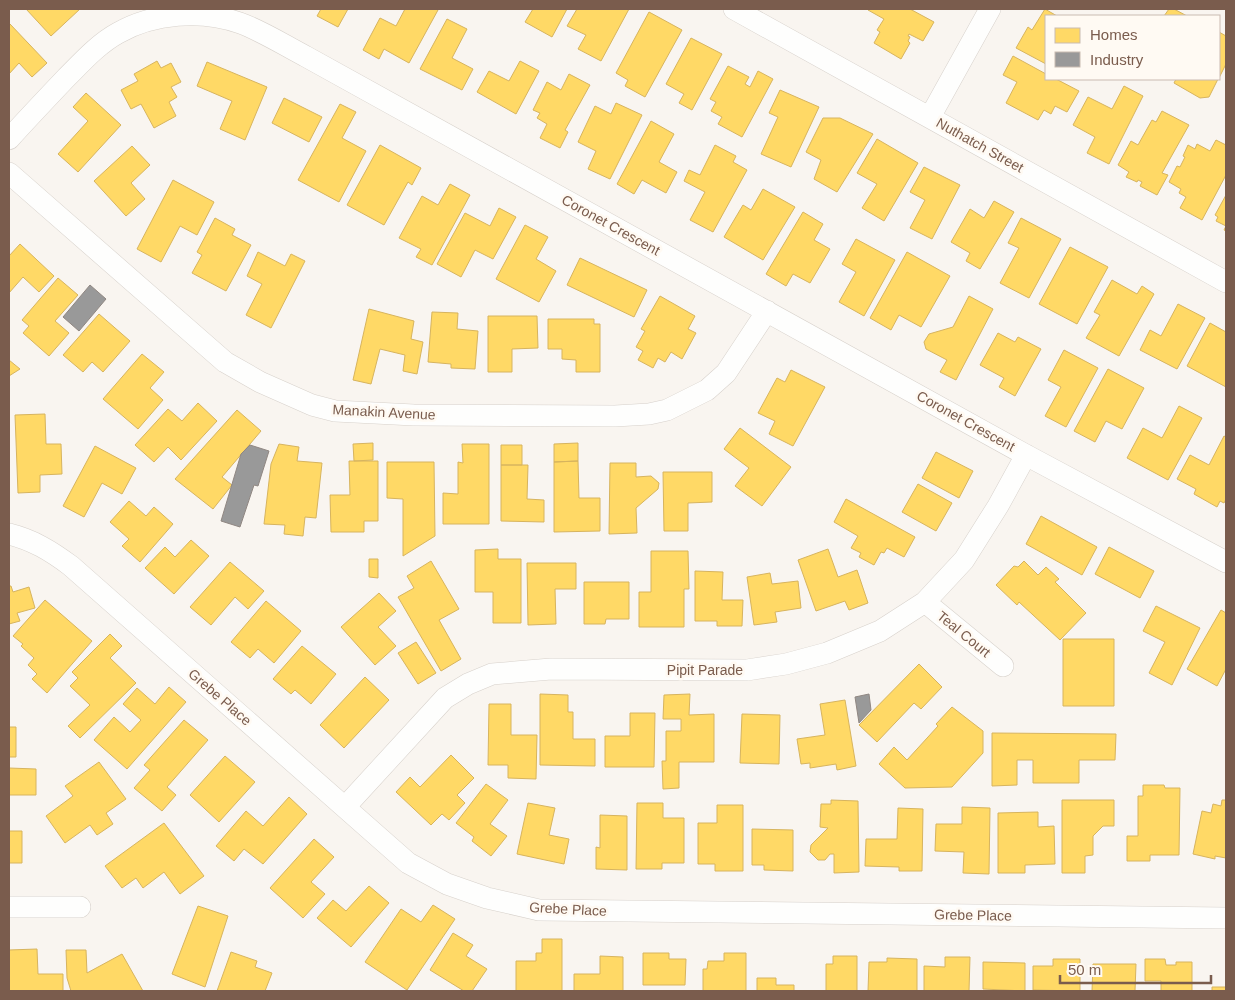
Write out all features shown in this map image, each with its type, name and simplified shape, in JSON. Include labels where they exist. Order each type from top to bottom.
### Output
[{"type":"street","name":"Nuthatch Street","points":[[734,9],[1226,282]]},
{"type":"street","points":[[930,118],[990,9]]},
{"type":"street","name":"Coronet Crescent","points":[[9,139],[90,53],[118,33],[144,22],[192,14],[217,17],[240,23],[305,56],[1026,455],[1226,562]]},
{"type":"street","name":"Manakin Avenue","points":[[9,173],[225,362],[260,382],[312,405],[335,411],[414,415],[615,416],[649,414],[667,410],[707,390],[726,373],[767,311]]},
{"type":"street","name":"Pipit Parade","points":[[345,807],[445,698],[468,684],[492,674],[551,668],[747,670],[776,666],[826,653],[880,631],[925,602],[964,560],[998,506],[1026,455]]},
{"type":"street","name":"Grebe Place","points":[[9,534],[24,538],[50,550],[71,566],[408,863],[447,884],[487,898],[540,910],[1226,918]]},
{"type":"street","name":"Teal Court","points":[[925,602],[1003,666]]},
{"type":"street","points":[[9,907],[80,907]]},
{"type":"building: Homes","points":[[26,9],[80,9],[51,36]]},
{"type":"building: Homes","points":[[321,9],[348,9],[338,27],[317,16]]},
{"type":"building: Homes","points":[[405,9],[438,10],[409,63],[384,49],[379,59],[363,50],[380,18],[396,26]]},
{"type":"building: Homes","points":[[533,9],[567,9],[552,37],[525,22]]},
{"type":"building: Homes","points":[[577,9],[629,9],[601,61],[578,49],[586,35],[567,26]]},
{"type":"building: Homes","points":[[869,9],[910,9],[934,22],[923,41],[909,34],[908,41],[910,43],[901,59],[874,43],[880,32],[877,30],[884,19]]},
{"type":"building: Homes","points":[[1045,9],[1055,15],[1045,15],[1045,63],[1016,48],[1028,27],[1032,30]]},
{"type":"building: Homes","points":[[1169,9],[1174,9],[1185,15],[1165,15]]},
{"type":"building: Homes","points":[[649,12],[682,30],[645,97],[625,86],[628,80],[616,73]]},
{"type":"building: Homes","points":[[447,19],[467,29],[452,58],[473,69],[462,90],[420,69]]},
{"type":"building: Homes","points":[[10,24],[47,63],[32,77],[19,63],[9,74]]},
{"type":"building: Homes","points":[[1220,33],[1226,36],[1226,64],[1220,76]]},
{"type":"building: Homes","points":[[691,38],[722,54],[692,110],[679,103],[684,94],[666,84]]},
{"type":"building: Homes","points":[[1013,56],[1045,73],[1045,80],[1058,80],[1079,91],[1067,112],[1055,106],[1051,114],[1044,110],[1038,120],[1006,103],[1017,82],[1003,75]]},
{"type":"building: Homes","points":[[157,61],[161,68],[171,63],[181,82],[171,87],[177,97],[169,102],[176,116],[154,128],[141,104],[131,109],[121,90],[138,81],[134,74]]},
{"type":"building: Homes","points":[[520,61],[539,71],[516,114],[477,92],[489,71],[509,81]]},
{"type":"building: Homes","points":[[207,62],[267,87],[245,140],[220,129],[232,101],[197,86]]},
{"type":"building: Homes","points":[[728,66],[749,77],[745,84],[750,87],[758,71],[773,79],[742,137],[718,124],[722,117],[711,111],[716,102],[710,99]]},
{"type":"building: Homes","points":[[569,74],[590,85],[565,130],[568,132],[560,148],[540,138],[547,124],[537,118],[540,113],[533,110],[547,82],[561,90]]},
{"type":"building: Homes","points":[[1176,80],[1218,80],[1209,97],[1200,98],[1174,83]]},
{"type":"building: Homes","points":[[1124,86],[1143,96],[1109,164],[1087,153],[1095,137],[1073,125],[1088,97],[1112,109]]},
{"type":"building: Homes","points":[[780,90],[819,107],[791,167],[761,154],[778,117],[769,113]]},
{"type":"building: Homes","points":[[86,93],[121,125],[78,172],[58,154],[88,121],[73,107]]},
{"type":"building: Homes","points":[[284,98],[322,117],[309,142],[272,123]]},
{"type":"building: Homes","points":[[616,103],[642,115],[610,179],[588,169],[596,151],[578,142],[595,106],[611,114]]},
{"type":"building: Homes","points":[[340,104],[356,112],[342,138],[366,151],[339,202],[298,180]]},
{"type":"building: Homes","points":[[1162,111],[1189,125],[1162,173],[1168,175],[1157,195],[1140,186],[1142,182],[1126,177],[1129,172],[1118,165],[1131,141],[1138,145],[1152,120],[1156,122]]},
{"type":"building: Homes","points":[[823,118],[840,118],[873,134],[837,192],[814,179],[821,160],[806,152]]},
{"type":"building: Homes","points":[[651,121],[674,134],[659,162],[677,172],[666,193],[642,180],[634,194],[617,184]]},
{"type":"building: Homes","points":[[877,139],[918,163],[884,221],[862,208],[877,184],[857,173]]},
{"type":"building: Homes","points":[[1216,140],[1226,145],[1226,175],[1202,220],[1180,208],[1186,197],[1179,193],[1181,189],[1169,182],[1177,166],[1180,167],[1188,145],[1195,149],[1197,144],[1210,151]]},
{"type":"building: Homes","points":[[380,145],[421,168],[412,185],[408,182],[384,225],[347,205]]},
{"type":"building: Homes","points":[[715,145],[736,156],[733,162],[747,170],[713,232],[690,220],[705,192],[684,181],[689,170],[700,175]]},
{"type":"building: Homes","points":[[132,146],[150,165],[131,183],[145,199],[126,216],[94,181]]},
{"type":"building: Homes","points":[[924,167],[960,185],[932,239],[910,228],[925,200],[910,192]]},
{"type":"building: Homes","points":[[173,180],[214,202],[197,235],[180,226],[161,262],[137,249]]},
{"type":"building: Homes","points":[[450,184],[470,195],[432,265],[416,257],[421,249],[399,238],[422,196],[438,205]]},
{"type":"building: Homes","points":[[763,189],[795,207],[763,260],[724,237],[743,205],[751,210]]},
{"type":"building: Homes","points":[[1226,195],[1226,226],[1216,221],[1218,217],[1215,215]]},
{"type":"building: Homes","points":[[994,201],[1014,212],[980,269],[966,261],[970,253],[951,242],[970,209],[984,218]]},
{"type":"building: Homes","points":[[499,208],[516,217],[493,259],[475,250],[461,277],[437,264],[465,213],[490,226]]},
{"type":"building: Homes","points":[[803,212],[823,224],[814,240],[830,249],[810,283],[793,274],[786,286],[766,274]]},
{"type":"building: Homes","points":[[215,218],[235,229],[232,235],[251,245],[226,291],[192,273],[202,255],[197,252]]},
{"type":"building: Homes","points":[[1021,218],[1061,239],[1029,298],[1000,283],[1019,248],[1008,243]]},
{"type":"building: Homes","points":[[525,225],[548,237],[536,259],[556,271],[539,302],[496,279]]},
{"type":"building: Homes","points":[[856,239],[895,260],[864,316],[839,302],[856,272],[842,264]]},
{"type":"building: Homes","points":[[20,244],[54,276],[39,292],[23,277],[9,293],[9,256]]},
{"type":"building: Homes","points":[[1070,247],[1108,267],[1077,324],[1039,304]]},
{"type":"building: Homes","points":[[258,252],[285,266],[291,254],[305,261],[271,328],[246,315],[262,284],[247,276]]},
{"type":"building: Homes","points":[[907,252],[950,276],[921,327],[899,315],[891,330],[870,318]]},
{"type":"building: Homes","points":[[580,258],[647,290],[634,317],[567,285]]},
{"type":"building: Homes","points":[[58,278],[78,295],[55,321],[69,333],[49,356],[23,333],[29,326],[22,320]]},
{"type":"building: Homes","points":[[1112,280],[1137,294],[1142,286],[1154,294],[1119,356],[1086,338],[1100,315],[1094,312]]},
{"type":"building: Homes","points":[[660,296],[695,316],[688,329],[696,333],[682,359],[671,352],[665,362],[658,358],[653,368],[638,360],[643,351],[636,347],[645,331],[641,329]]},
{"type":"building: Homes","points":[[969,296],[993,309],[956,380],[940,372],[947,360],[926,349],[924,342],[929,334],[953,327]]},
{"type":"building: Homes","points":[[1178,304],[1205,318],[1177,369],[1140,350],[1150,330],[1161,336]]},
{"type":"building: Homes","points":[[369,309],[414,321],[411,339],[423,342],[417,374],[403,371],[405,355],[380,349],[371,384],[353,380]]},
{"type":"building: Homes","points":[[432,312],[458,313],[457,329],[478,331],[475,369],[451,368],[451,364],[428,362]]},
{"type":"building: Homes","points":[[99,314],[130,341],[103,372],[92,362],[83,372],[63,355]]},
{"type":"building: Homes","points":[[488,316],[537,316],[538,348],[512,349],[512,372],[488,372]]},
{"type":"building: Homes","points":[[548,319],[594,319],[594,324],[600,324],[600,372],[576,372],[576,360],[562,359],[562,349],[548,349]]},
{"type":"building: Homes","points":[[1210,323],[1226,332],[1226,387],[1187,366]]},
{"type":"building: Homes","points":[[998,333],[1015,342],[1018,337],[1041,349],[1015,396],[999,387],[1004,378],[980,365]]},
{"type":"building: Homes","points":[[1064,350],[1098,368],[1066,427],[1045,416],[1061,387],[1048,380]]},
{"type":"building: Homes","points":[[142,354],[164,372],[150,388],[163,400],[138,429],[103,399]]},
{"type":"building: Homes","points":[[9,360],[20,369],[9,376]]},
{"type":"building: Homes","points":[[1108,369],[1144,388],[1122,429],[1106,421],[1095,442],[1074,431]]},
{"type":"building: Homes","points":[[791,370],[825,387],[793,446],[769,434],[775,421],[758,413],[777,378],[785,382]]},
{"type":"building: Homes","points":[[198,403],[217,421],[181,460],[168,447],[154,462],[135,445],[168,409],[182,421]]},
{"type":"building: Homes","points":[[1179,406],[1202,418],[1168,480],[1127,458],[1143,428],[1162,438]]},
{"type":"building: Homes","points":[[237,410],[261,431],[222,477],[232,485],[213,509],[175,479]]},
{"type":"building: Homes","points":[[45,414],[46,444],[61,444],[62,474],[40,475],[40,492],[18,493],[15,415]]},
{"type":"building: Homes","points":[[740,428],[791,467],[762,506],[735,486],[749,468],[724,449]]},
{"type":"building: Homes","points":[[1224,436],[1226,437],[1226,499],[1224,503],[1220,501],[1217,507],[1194,494],[1196,489],[1177,479],[1190,455],[1209,465]]},
{"type":"building: Homes","points":[[373,443],[373,460],[354,461],[353,444]]},
{"type":"building: Homes","points":[[578,443],[578,461],[554,462],[554,444]]},
{"type":"building: Homes","points":[[279,444],[299,447],[297,461],[322,463],[316,518],[305,517],[303,536],[284,534],[285,525],[264,524],[271,464]]},
{"type":"building: Homes","points":[[462,444],[489,444],[489,524],[443,524],[443,493],[458,494],[458,462],[463,463]]},
{"type":"building: Homes","points":[[501,445],[522,445],[522,465],[501,465]]},
{"type":"building: Homes","points":[[95,446],[136,468],[122,494],[102,483],[84,517],[63,506]]},
{"type":"building: Homes","points":[[936,452],[973,471],[959,498],[922,478]]},
{"type":"building: Homes","points":[[349,461],[378,461],[378,521],[364,521],[364,532],[331,532],[330,495],[350,495]]},
{"type":"building: Homes","points":[[578,461],[579,498],[600,498],[600,531],[554,532],[554,462]]},
{"type":"building: Homes","points":[[387,462],[434,462],[435,536],[403,556],[403,499],[387,498]]},
{"type":"building: Homes","points":[[610,463],[636,463],[636,477],[651,476],[659,483],[658,489],[636,508],[637,533],[609,534]]},
{"type":"building: Homes","points":[[501,465],[528,465],[527,499],[544,500],[544,522],[501,521]]},
{"type":"building: Homes","points":[[663,472],[712,472],[712,502],[688,503],[688,531],[664,531]]},
{"type":"building: Homes","points":[[918,484],[952,503],[936,531],[902,512]]},
{"type":"building: Homes","points":[[846,499],[915,537],[904,557],[887,548],[884,553],[881,552],[874,565],[859,557],[861,553],[851,548],[858,536],[834,522]]},
{"type":"building: Homes","points":[[129,501],[146,516],[154,507],[173,524],[140,562],[122,546],[129,539],[110,522]]},
{"type":"building: Homes","points":[[1041,516],[1097,547],[1082,575],[1026,544]]},
{"type":"building: Homes","points":[[191,540],[209,556],[174,594],[145,568],[165,547],[175,557]]},
{"type":"building: Homes","points":[[1109,547],[1154,571],[1140,598],[1095,574]]},
{"type":"building: Homes","points":[[498,549],[498,559],[521,559],[521,623],[493,623],[493,592],[475,592],[475,550]]},
{"type":"building: Homes","points":[[828,549],[838,577],[857,570],[868,603],[849,610],[845,601],[816,611],[798,560]]},
{"type":"building: Homes","points":[[651,551],[688,551],[689,589],[684,589],[684,627],[639,627],[639,592],[651,592]]},
{"type":"building: Homes","points":[[369,559],[378,559],[378,578],[369,577]]},
{"type":"building: Homes","points":[[431,561],[459,609],[439,620],[461,659],[441,671],[398,597],[414,588],[407,576]]},
{"type":"building: Homes","points":[[1024,561],[1038,575],[1046,567],[1059,579],[1055,582],[1086,613],[1060,640],[1019,602],[1017,605],[996,585],[1014,566],[1018,567]]},
{"type":"building: Homes","points":[[230,562],[264,591],[248,609],[235,597],[211,625],[190,607]]},
{"type":"building: Homes","points":[[527,563],[576,563],[576,589],[555,589],[556,624],[528,625]]},
{"type":"building: Homes","points":[[695,571],[723,572],[722,600],[743,600],[742,626],[717,626],[717,621],[695,621]]},
{"type":"building: Homes","points":[[770,573],[772,584],[798,581],[801,608],[775,612],[777,622],[754,625],[747,577]]},
{"type":"building: Homes","points":[[584,582],[629,582],[629,619],[606,619],[605,624],[584,624]]},
{"type":"building: Homes","points":[[9,586],[11,586],[13,592],[29,587],[35,608],[17,613],[20,621],[9,624]]},
{"type":"building: Homes","points":[[379,593],[396,611],[378,627],[396,646],[375,665],[341,627]]},
{"type":"building: Homes","points":[[45,600],[92,641],[47,693],[32,679],[37,674],[28,665],[34,658],[21,646],[23,644],[13,636]]},
{"type":"building: Homes","points":[[266,601],[301,631],[274,663],[258,649],[250,658],[231,642]]},
{"type":"building: Homes","points":[[1156,606],[1200,628],[1172,685],[1149,673],[1165,642],[1143,631]]},
{"type":"building: Homes","points":[[1221,610],[1226,613],[1226,669],[1217,686],[1187,669]]},
{"type":"building: Homes","points":[[110,634],[122,646],[110,658],[136,683],[80,738],[68,726],[90,705],[70,686],[78,678],[72,672]]},
{"type":"building: Homes","points":[[1063,639],[1114,639],[1114,706],[1063,706]]},
{"type":"building: Homes","points":[[416,642],[436,673],[418,684],[398,653]]},
{"type":"building: Homes","points":[[302,646],[336,674],[311,704],[295,690],[291,694],[273,679]]},
{"type":"building: Homes","points":[[919,664],[942,687],[921,709],[914,703],[877,742],[859,725]]},
{"type":"building: Homes","points":[[365,677],[389,700],[344,748],[320,725]]},
{"type":"building: Homes","points":[[169,687],[186,702],[127,769],[94,740],[114,717],[130,732],[141,720],[123,704],[137,688],[155,704]]},
{"type":"building: Homes","points":[[540,694],[568,695],[568,712],[573,712],[573,739],[595,739],[595,766],[540,765]]},
{"type":"building: Homes","points":[[690,694],[689,715],[714,714],[714,762],[679,762],[679,788],[663,789],[662,761],[666,761],[666,731],[681,731],[681,719],[663,719],[664,695]]},
{"type":"building: Homes","points":[[845,700],[856,766],[837,770],[836,764],[810,768],[810,763],[801,764],[797,739],[825,735],[820,704]]},
{"type":"building: Homes","points":[[489,704],[511,704],[511,735],[537,735],[536,779],[508,778],[508,765],[488,765]]},
{"type":"building: Homes","points":[[952,707],[983,731],[983,753],[952,787],[905,788],[879,764],[894,747],[907,760],[938,726],[936,724]]},
{"type":"building: Homes","points":[[630,713],[655,713],[654,767],[605,767],[605,736],[630,736]]},
{"type":"building: Homes","points":[[742,714],[780,715],[779,764],[740,763]]},
{"type":"building: Homes","points":[[184,720],[208,740],[167,787],[176,795],[162,811],[134,788],[150,770],[144,765]]},
{"type":"building: Homes","points":[[9,727],[16,727],[16,757],[9,757]]},
{"type":"building: Homes","points":[[992,733],[1116,734],[1115,760],[1079,760],[1079,783],[1033,783],[1033,760],[1017,760],[1017,785],[992,786]]},
{"type":"building: Homes","points":[[451,755],[474,778],[457,795],[465,803],[449,820],[442,814],[431,825],[396,792],[410,777],[420,787]]},
{"type":"building: Homes","points":[[225,756],[255,782],[219,822],[190,795]]},
{"type":"building: Homes","points":[[99,762],[126,799],[106,813],[113,824],[97,835],[90,825],[65,843],[46,816],[73,796],[65,786]]},
{"type":"building: Homes","points":[[9,768],[36,769],[36,795],[9,795]]},
{"type":"building: Homes","points":[[486,784],[508,800],[490,824],[507,836],[491,856],[472,841],[474,837],[456,823]]},
{"type":"building: Homes","points":[[1143,785],[1164,785],[1165,788],[1180,788],[1179,855],[1150,855],[1150,861],[1127,861],[1127,836],[1138,836],[1138,796],[1143,796]]},
{"type":"building: Homes","points":[[289,797],[307,814],[263,864],[244,849],[234,861],[216,846],[246,811],[263,826]]},
{"type":"building: Homes","points":[[831,800],[858,801],[859,872],[834,873],[834,854],[830,854],[825,860],[818,860],[810,852],[811,845],[828,828],[820,827],[821,804],[831,804]]},
{"type":"building: Homes","points":[[1062,800],[1114,800],[1114,826],[1103,826],[1093,836],[1093,855],[1085,856],[1085,873],[1062,873]]},
{"type":"building: Homes","points":[[1222,800],[1226,800],[1226,858],[1215,856],[1215,859],[1193,854],[1202,811],[1211,813],[1213,804],[1221,806]]},
{"type":"building: Homes","points":[[528,803],[555,808],[549,835],[569,839],[564,864],[517,854]]},
{"type":"building: Homes","points":[[637,803],[663,803],[663,818],[684,818],[684,863],[662,863],[662,869],[636,869]]},
{"type":"building: Homes","points":[[717,805],[743,805],[743,871],[715,871],[715,864],[698,864],[698,823],[717,823]]},
{"type":"building: Homes","points":[[962,807],[990,808],[989,874],[963,873],[964,852],[935,851],[936,824],[962,824]]},
{"type":"building: Homes","points":[[898,808],[923,809],[922,871],[899,871],[899,867],[865,866],[866,839],[897,839]]},
{"type":"building: Homes","points":[[1038,812],[1038,827],[1054,826],[1055,864],[1025,865],[1025,873],[998,873],[998,813]]},
{"type":"building: Homes","points":[[600,815],[627,816],[627,870],[596,869],[596,847],[600,848]]},
{"type":"building: Homes","points":[[164,823],[204,876],[180,894],[164,872],[143,888],[136,878],[122,888],[105,866]]},
{"type":"building: Homes","points":[[752,829],[793,830],[793,871],[764,870],[764,865],[752,865]]},
{"type":"building: Homes","points":[[9,831],[22,831],[22,863],[9,863]]},
{"type":"building: Homes","points":[[314,839],[334,857],[311,882],[325,894],[303,918],[270,888]]},
{"type":"building: Homes","points":[[369,886],[389,903],[351,947],[317,918],[333,900],[346,911]]},
{"type":"building: Homes","points":[[433,905],[455,919],[407,990],[365,962],[401,909],[421,922]]},
{"type":"building: Homes","points":[[198,906],[228,916],[205,987],[172,974]]},
{"type":"building: Homes","points":[[453,933],[473,945],[466,956],[487,969],[472,991],[464,991],[430,970]]},
{"type":"building: Homes","points":[[542,939],[562,939],[562,991],[516,991],[516,961],[536,961],[536,953],[542,953]]},
{"type":"building: Homes","points":[[37,949],[38,974],[63,974],[63,991],[9,991],[9,950]]},
{"type":"building: Homes","points":[[66,950],[86,950],[87,973],[122,954],[143,991],[71,991],[67,978]]},
{"type":"building: Homes","points":[[231,952],[257,961],[255,967],[272,973],[265,991],[217,991]]},
{"type":"building: Homes","points":[[643,953],[669,953],[669,959],[686,959],[685,985],[643,985]]},
{"type":"building: Homes","points":[[724,953],[746,953],[746,991],[703,991],[703,969],[707,969],[708,961],[724,961]]},
{"type":"building: Homes","points":[[600,956],[623,957],[623,991],[574,991],[574,974],[600,974]]},
{"type":"building: Homes","points":[[833,956],[857,956],[857,991],[826,991],[826,964],[833,964]]},
{"type":"building: Homes","points":[[945,957],[970,957],[969,991],[924,991],[924,966],[945,967]]},
{"type":"building: Homes","points":[[887,958],[917,959],[917,991],[868,991],[869,962],[887,962]]},
{"type":"building: Homes","points":[[1053,959],[1080,959],[1080,991],[1033,990],[1033,966],[1053,966]]},
{"type":"building: Homes","points":[[1145,959],[1165,959],[1166,965],[1176,965],[1176,962],[1192,962],[1192,991],[1161,991],[1161,981],[1145,981]]},
{"type":"building: Homes","points":[[983,962],[1025,963],[1025,991],[983,989]]},
{"type":"building: Homes","points":[[1093,964],[1136,964],[1135,991],[1092,991]]},
{"type":"building: Homes","points":[[757,978],[776,978],[776,985],[794,985],[794,991],[757,991]]},
{"type":"building: Homes","points":[[1212,987],[1226,987],[1226,991],[1212,991]]},
{"type":"building: Industry","points":[[90,285],[106,299],[79,331],[63,317]]},
{"type":"building: Industry","points":[[250,445],[269,451],[258,486],[254,485],[240,527],[221,521],[241,454]]},
{"type":"building: Industry","points":[[869,694],[871,710],[859,723],[855,697]]}]
